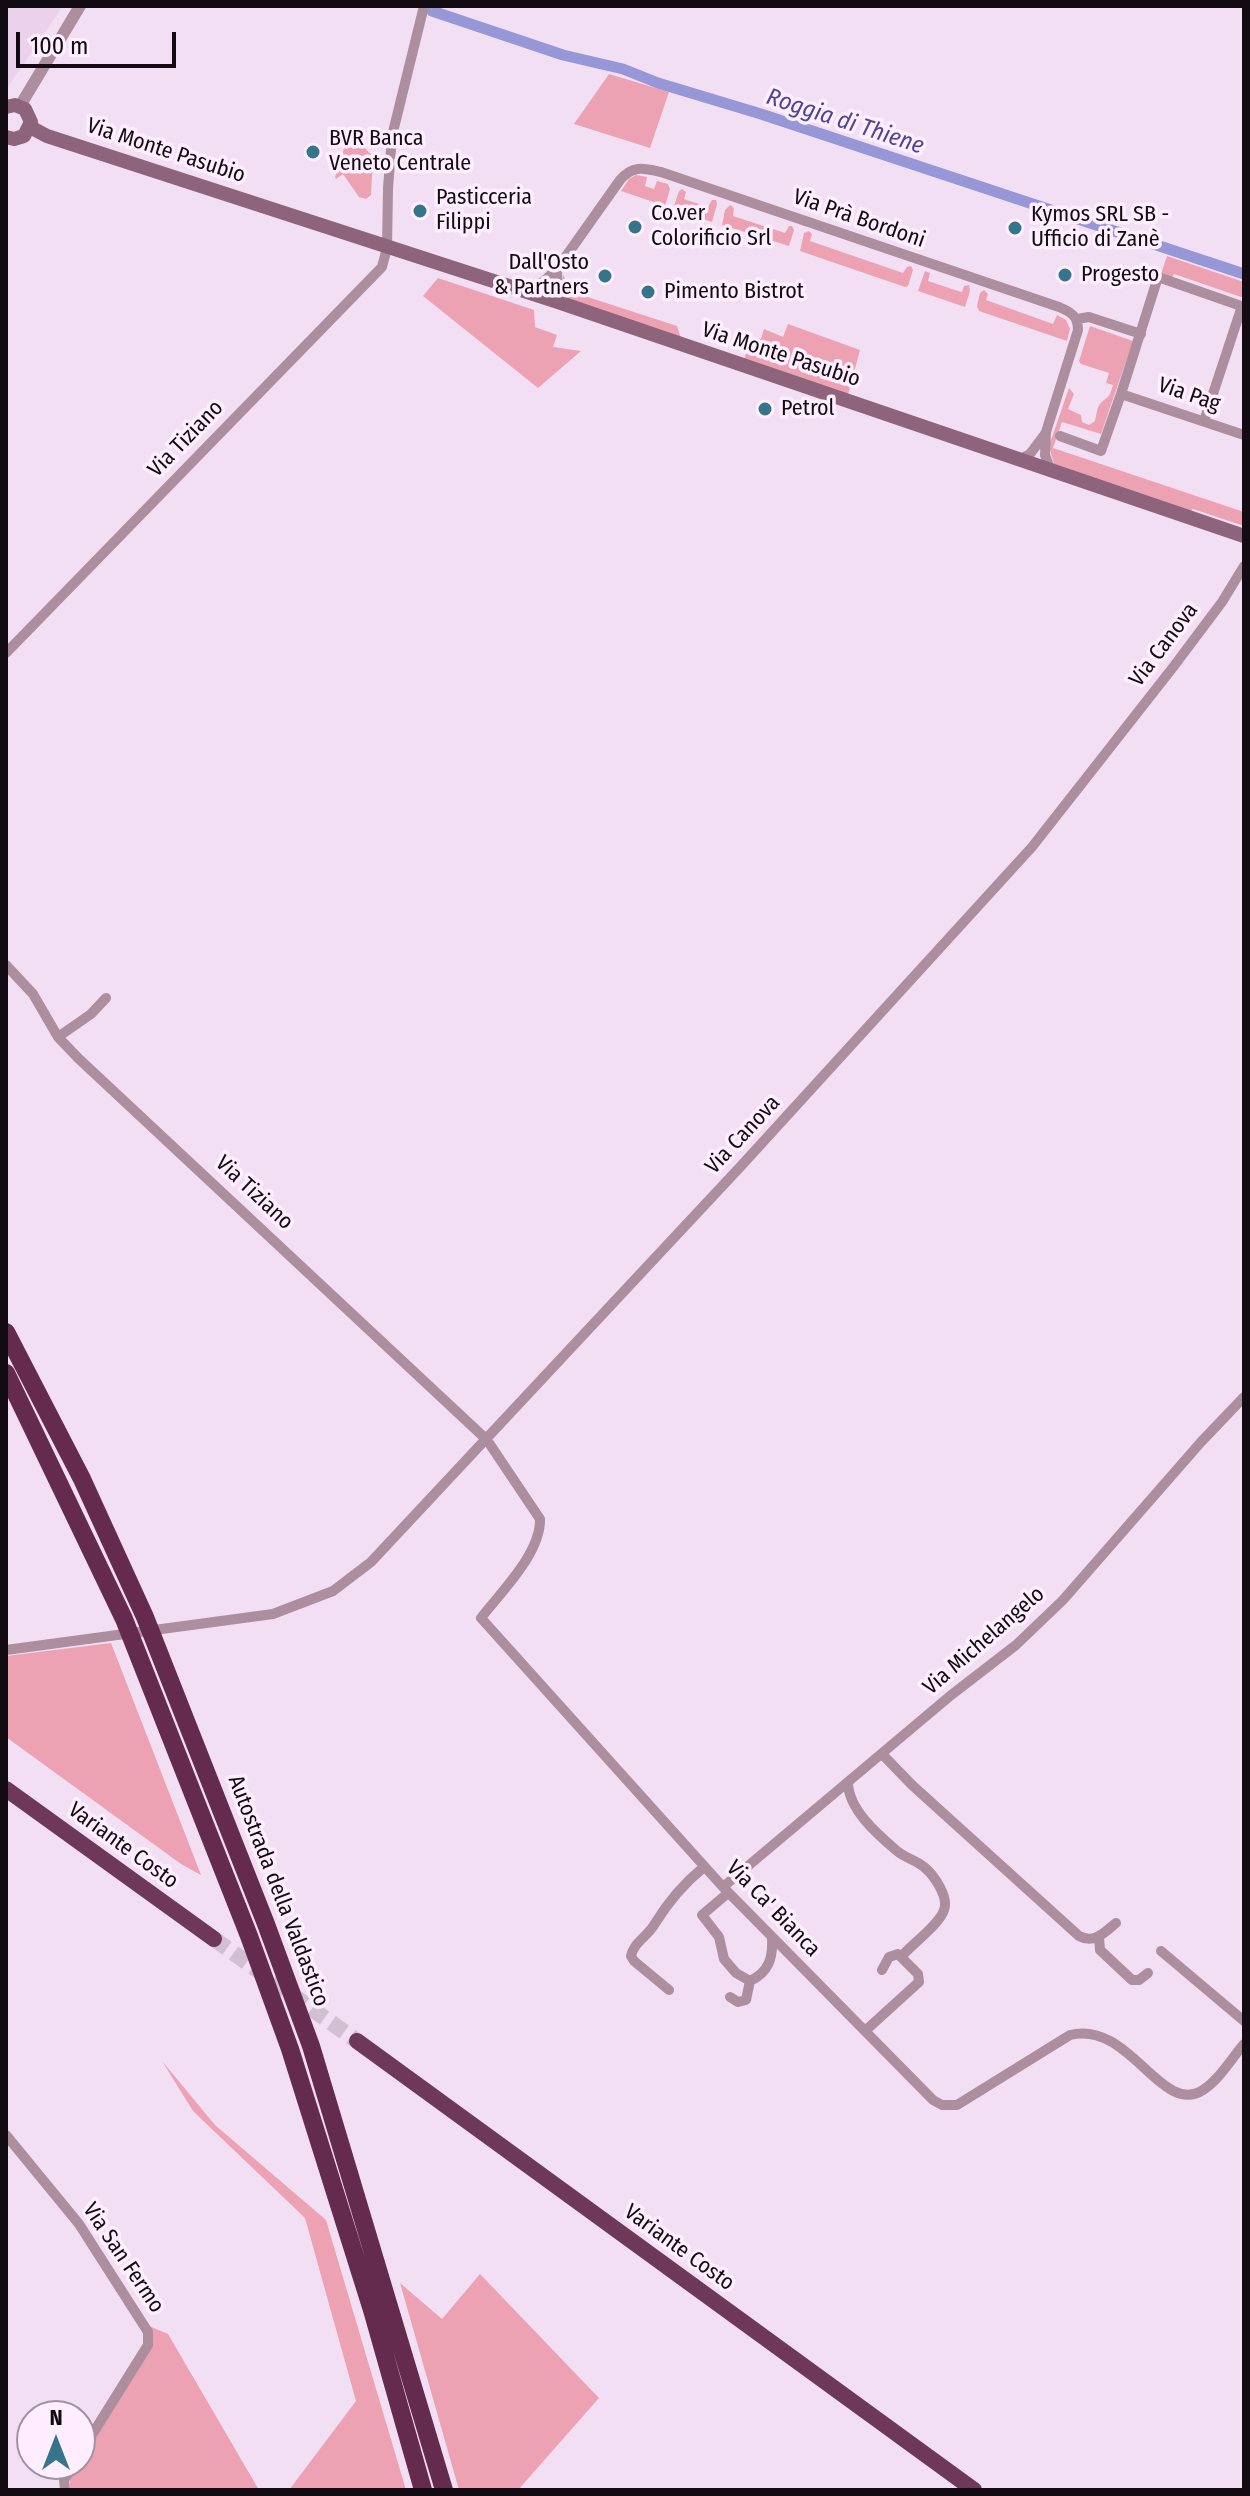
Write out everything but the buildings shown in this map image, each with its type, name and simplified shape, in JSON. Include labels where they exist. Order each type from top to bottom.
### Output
[{"type":"highway","name":"Autostrada della Valdastico","points":[[6,1332],[82,1479],[145,1617],[266,1924],[316,2060],[444,2490]]},
{"type":"highway","name":"Autostrada della Valdastico","points":[[6,1373],[124,1619],[249,1936],[300,2078],[372,2310],[423,2490]]},
{"type":"highway","name":"Variante Costo","points":[[6,1789],[214,1939]]},
{"type":"highway","name":"Variante Costo","points":[[357,2041],[974,2490]]},
{"type":"main road","points":[[6,137],[19,138],[30,127],[28,112],[13,107]]},
{"type":"main road","name":"Via Monte Pasubio","points":[[30,127],[47,136],[558,302],[1244,536]]},
{"type":"street","points":[[13,107],[80,6]]},
{"type":"street","points":[[387,248],[392,136],[424,6]]},
{"type":"street","name":"Via Prà Bordoni","points":[[521,290],[543,282],[557,269],[620,180],[638,167],[661,172],[1059,307],[1077,319]]},
{"type":"street","name":"Via Tiziano","points":[[6,653],[382,267],[387,248]]},
{"type":"street","points":[[557,269],[558,302]]},
{"type":"street","name":"Via Pag","points":[[1060,436],[1101,451],[1158,277],[1243,306]]},
{"type":"street","points":[[1204,421],[1243,306]]},
{"type":"street","points":[[1051,472],[1045,455],[1046,432],[1078,330],[1077,319],[1089,317],[1141,334]]},
{"type":"street","name":"Via Pag","points":[[1121,394],[1244,435]]},
{"type":"street","points":[[1019,460],[1030,454],[1046,432]]},
{"type":"street","name":"Via Canova","points":[[6,1650],[273,1614],[333,1591],[371,1562],[1032,847],[1174,666],[1222,602],[1244,566]]},
{"type":"street","name":"Via Tiziano","points":[[6,965],[33,994],[58,1037],[487,1440]]},
{"type":"street","points":[[58,1037],[98,1009],[106,998]]},
{"type":"street","name":"Via Michelangelo","points":[[750,1981],[736,1973],[724,1959],[719,1937],[702,1915],[848,1782],[1016,1645],[1063,1600],[1244,1397]]},
{"type":"street","name":"Via Ca' Bianca","points":[[487,1440],[540,1519],[540,1524],[533,1548],[481,1618],[704,1867],[933,2100],[950,2107],[1080,2032],[1108,2038],[1163,2085],[1184,2096],[1204,2089],[1244,2044]]},
{"type":"street","points":[[882,1754],[1074,1932],[1088,1940],[1099,1937],[1116,1923]]},
{"type":"street","points":[[848,1782],[851,1799],[868,1822],[900,1853],[929,1871],[945,1903],[942,1915],[902,1956]]},
{"type":"street","points":[[669,1990],[631,1956],[671,1898],[704,1867]]},
{"type":"street","points":[[1099,1937],[1100,1950],[1132,1980],[1139,1980],[1148,1973]]},
{"type":"street","points":[[730,1997],[738,2002],[746,2000],[750,1981],[767,1969],[773,1950],[772,1938]]},
{"type":"street","points":[[1161,1951],[1244,2021]]},
{"type":"street","points":[[865,2031],[919,1982],[918,1974],[902,1956],[893,1954],[882,1970]]},
{"type":"street","name":"Via San Fermo","points":[[6,2135],[79,2224],[148,2332],[148,2345],[96,2428]]},
{"type":"shaded area","points":[[6,6],[63,6],[6,90]]},
{"type":"shaded area","points":[[609,74],[669,92],[650,148],[574,124]]},
{"type":"shaded area","points":[[345,145],[365,148],[373,157],[371,195],[366,199],[359,197],[343,174],[335,177]]},
{"type":"shaded area","points":[[636,175],[647,177],[645,186],[654,189],[657,181],[668,184],[670,189],[665,206],[621,191]]},
{"type":"shaded area","points":[[682,189],[686,192],[684,199],[708,207],[712,200],[716,200],[712,222],[673,209]]},
{"type":"shaded area","points":[[730,205],[734,208],[733,216],[785,233],[792,226],[794,230],[789,246],[722,225],[725,210]]},
{"type":"shaded area","points":[[809,231],[812,234],[810,241],[903,273],[911,266],[913,270],[908,286],[800,251],[804,233]]},
{"type":"shaded area","points":[[1167,256],[1244,282],[1244,298],[1174,274],[1172,278],[1161,274]]},
{"type":"shaded area","points":[[925,271],[930,273],[928,281],[958,291],[962,292],[964,286],[969,285],[965,307],[918,291]]},
{"type":"shaded area","points":[[563,275],[567,282],[566,290],[677,326],[681,338],[565,299],[562,292]]},
{"type":"shaded area","points":[[438,278],[534,310],[535,327],[557,335],[553,347],[581,351],[538,388],[423,296]]},
{"type":"shaded area","points":[[984,290],[988,294],[986,300],[1053,324],[1057,315],[1066,320],[1070,329],[1067,341],[979,311],[980,293]]},
{"type":"shaded area","points":[[788,324],[860,350],[848,395],[744,359],[750,344],[757,338],[761,339],[764,329],[783,337]]},
{"type":"shaded area","points":[[1090,326],[1133,341],[1101,434],[1062,422],[1053,448],[1244,512],[1244,526],[1193,509],[1189,513],[1054,464],[1049,446],[1069,388],[1074,394],[1068,409],[1081,415],[1082,422],[1089,425],[1095,421],[1099,405],[1109,395],[1113,385],[1106,383],[1109,373],[1079,361]]},
{"type":"shaded area","points":[[111,1643],[201,1875],[181,1864],[6,1737],[6,1656]]},
{"type":"shaded area","points":[[162,2061],[215,2125],[326,2220],[406,2490],[289,2490],[356,2401],[305,2218],[193,2111]]},
{"type":"shaded area","points":[[480,2274],[599,2398],[518,2490],[459,2490],[400,2283],[442,2319]]},
{"type":"shaded area","points":[[149,2326],[168,2334],[259,2490],[70,2490],[70,2480],[96,2480],[96,2432],[150,2348]]},
{"type":"waterway","name":"Roggia di Thiene","points":[[432,11],[563,55],[623,69],[1244,274]]},
{"type":"tunnel","points":[[214,1939],[357,2041]]},
{"type":"place","name":"BVR Banca Veneto Centrale","points":[[313,152]]},
{"type":"place","name":"Pasticceria Filippi","points":[[420,211]]},
{"type":"place","name":"Co.ver Colorificio Srl","points":[[635,227]]},
{"type":"place","name":"Kymos SRL SB - Ufficio di Zanè","points":[[1015,228]]},
{"type":"place","name":"Progesto","points":[[1065,275]]},
{"type":"place","name":"Dall'Osto & Partners","points":[[605,276]]},
{"type":"place","name":"Pimento Bistrot","points":[[648,292]]},
{"type":"place","name":"Petrol","points":[[765,409]]}]
